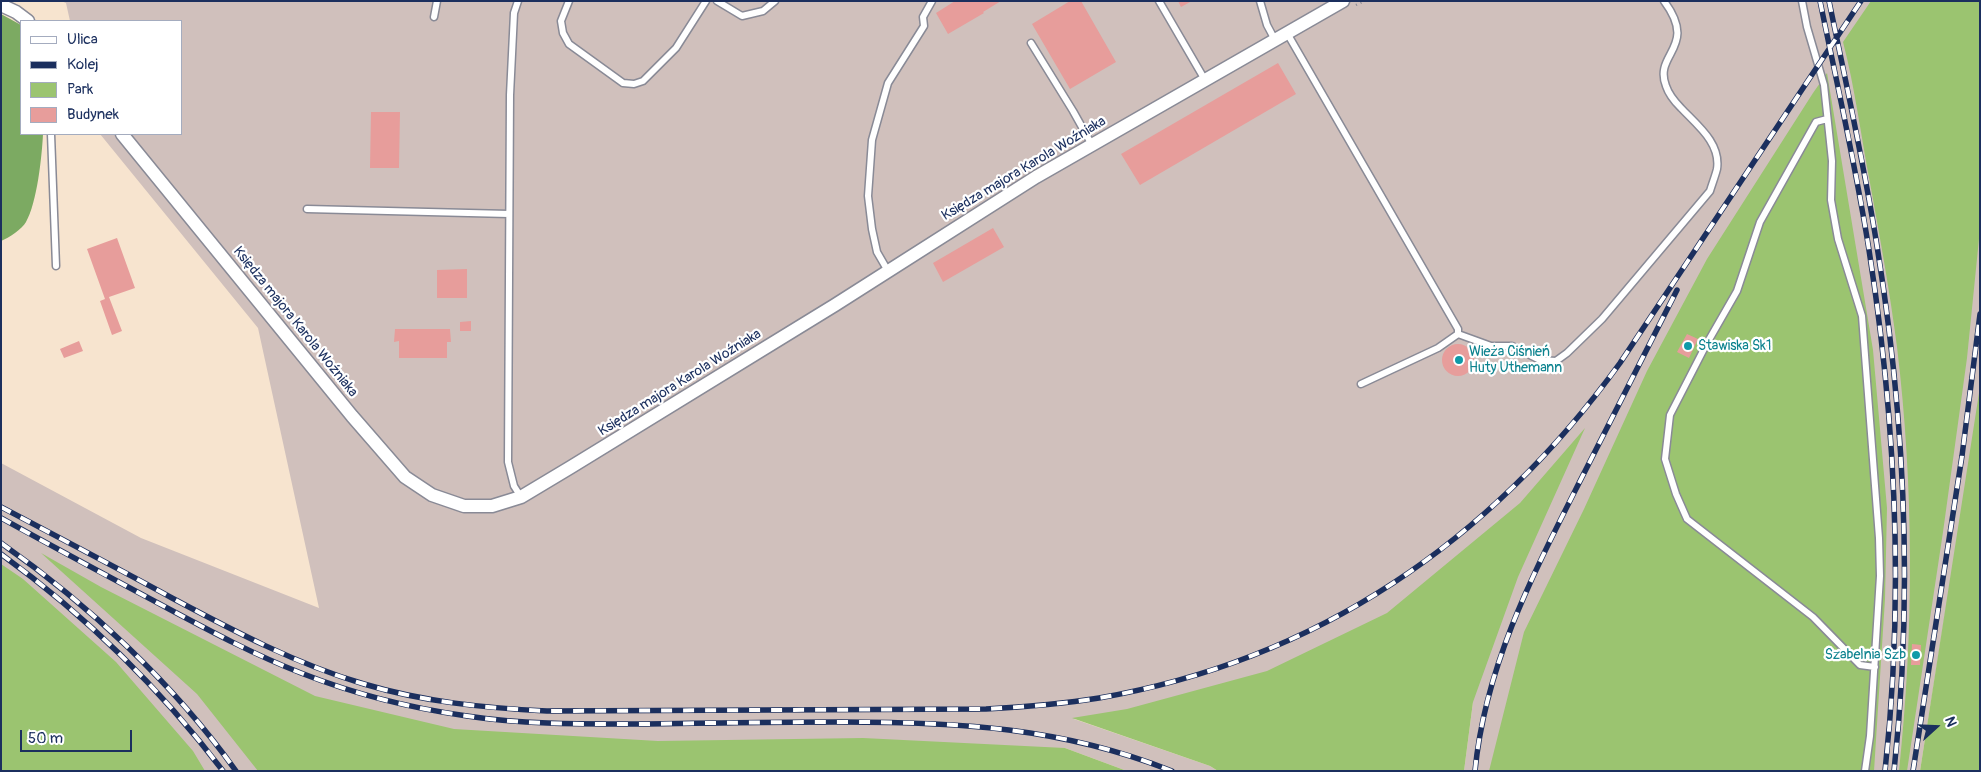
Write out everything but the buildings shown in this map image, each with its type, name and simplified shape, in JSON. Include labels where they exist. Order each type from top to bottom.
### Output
[{"type":"street","name":"Księdza majora Karola Woźniaka","points":[[123,135],[352,416],[405,476],[432,496],[464,506],[492,506],[521,496],[571,467],[888,272],[1036,177],[1343,1]]},
{"type":"street","points":[[1,5],[16,12],[27,20]]},
{"type":"lane","points":[[434,17],[437,1]]},
{"type":"lane","points":[[518,1],[514,13],[510,95],[508,462],[514,486],[521,496]]},
{"type":"lane","points":[[569,1],[561,21],[563,34],[570,44],[623,83],[634,84],[644,81],[676,48],[706,1]]},
{"type":"lane","points":[[717,1],[742,16],[763,12],[775,1]]},
{"type":"lane","points":[[888,272],[877,252],[868,196],[872,140],[888,83],[924,26],[923,17],[932,1]]},
{"type":"lane","points":[[1159,1],[1205,80]]},
{"type":"lane","points":[[1260,1],[1268,25],[1281,37],[1458,328],[1458,334]]},
{"type":"lane","points":[[1458,334],[1490,346],[1512,346],[1540,360],[1556,361],[1567,353],[1602,319],[1710,191],[1717,168],[1712,142],[1673,99],[1666,86],[1662,72],[1678,39],[1675,15],[1664,1]]},
{"type":"lane","points":[[1802,1],[1807,27],[1824,85],[1832,161],[1831,200],[1838,239],[1862,316],[1879,538],[1880,576],[1870,736],[1865,771]]},
{"type":"lane","points":[[1031,43],[1074,111],[1092,145]]},
{"type":"lane","points":[[1827,119],[1816,122],[1760,222],[1737,291],[1706,345],[1670,415],[1665,459],[1676,494],[1687,519],[1813,617],[1860,665],[1875,667]]},
{"type":"lane","points":[[51,135],[56,266]]},
{"type":"lane","points":[[307,209],[510,214]]},
{"type":"lane","points":[[1360,384],[1438,348],[1458,334]]},
{"type":"shaded area","points":[[61,1],[1980,1],[1980,423],[1946,608],[1920,771],[1464,771],[1473,702],[1288,671],[1164,707],[1074,719],[1210,766],[1218,771],[1127,771],[1065,748],[330,771],[191,771],[1,605],[1,463],[141,538],[319,608],[258,328],[101,135],[182,135],[182,20],[70,20],[66,3]]},
{"type":"green space","points":[[1871,1],[1980,1],[1980,229],[1967,358],[1907,771],[1899,771],[1907,665],[1910,559],[1907,453],[1903,400],[1885,265],[1843,42]]},
{"type":"green space","points":[[1,14],[20,24],[20,135],[43,135],[38,179],[30,214],[22,227],[1,241]]},
{"type":"green space","points":[[1827,73],[1873,350],[1887,508],[1885,599],[1874,771],[1489,771],[1524,632],[1584,509],[1647,371],[1707,259]]},
{"type":"green space","points":[[1979,393],[1980,771],[1920,771]]},
{"type":"green space","points":[[1585,428],[1518,577],[1473,702],[1464,771],[1218,771],[1210,766],[1072,718],[1127,709],[1267,671],[1387,613],[1520,503]]},
{"type":"green space","points":[[41,553],[101,587],[315,696],[454,729],[658,741],[863,738],[1065,748],[1127,771],[258,771],[197,694]]},
{"type":"green space","points":[[1,564],[23,579],[116,662],[193,751],[205,771],[1,771]]},
{"type":"railway","points":[[1820,1],[1864,219],[1886,380],[1891,445],[1895,575],[1891,706],[1885,771]]},
{"type":"railway","points":[[1829,1],[1861,154],[1877,246],[1887,311],[1900,442],[1903,508],[1903,640],[1900,706],[1894,771]]},
{"type":"railway","points":[[1,507],[219,623],[290,657],[364,684],[432,700],[547,711],[986,709],[1043,705],[1099,698],[1179,680],[1255,655],[1326,622],[1393,583],[1456,537],[1515,485],[1570,427],[1620,363],[1861,1]]},
{"type":"railway","points":[[1475,771],[1480,733],[1489,695],[1513,623],[1544,553],[1677,290]]},
{"type":"railway","points":[[1913,771],[1962,456],[1980,314]]},
{"type":"railway","points":[[1,518],[201,626],[267,659],[362,694],[403,704],[489,719],[556,723],[884,722],[968,726],[1049,736],[1090,745],[1131,756],[1172,771]]},
{"type":"railway","points":[[1,543],[66,592],[128,647],[185,707],[236,771]]},
{"type":"railway","points":[[1,554],[62,602],[120,654],[174,711],[223,771]]},
{"type":"place","name":"Stawiska Sk1","points":[[1688,346]]},
{"type":"place","name":"Wieża Ciśnień Huty Uthemann","points":[[1459,360]]},
{"type":"place","name":"Szabelnia Szb","points":[[1916,655]]}]
